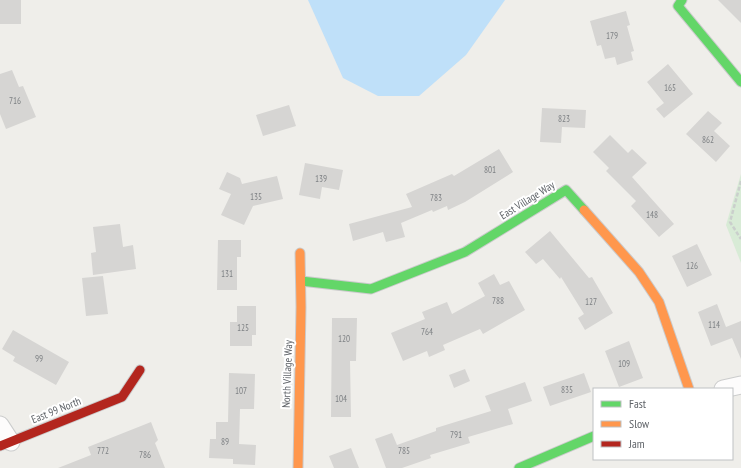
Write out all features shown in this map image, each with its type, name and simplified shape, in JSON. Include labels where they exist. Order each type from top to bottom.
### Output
[{"type":"street","points":[[682,0],[678,6],[741,82]]},
{"type":"street","name":"East Village Way","points":[[301,281],[370,289],[465,252],[566,190],[639,272],[659,302],[689,388]]},
{"type":"street","name":"North Village Way","points":[[298,468],[297,436],[301,281],[300,253]]},
{"type":"street","name":"East 99 North","points":[[5,444],[122,397],[140,370]]},
{"type":"street","points":[[728,388],[741,385]]},
{"type":"street","points":[[0,425],[5,444]]},
{"type":"street","points":[[519,468],[593,436]]},
{"type":"path","points":[[741,181],[730,222],[741,239]]},
{"type":"green space","points":[[741,174],[741,263],[726,225]]},
{"type":"water","points":[[308,0],[505,0],[466,55],[419,96],[378,96],[343,78]]},
{"type":"building","points":[[0,0],[21,0],[21,24],[0,24]]},
{"type":"building","points":[[718,0],[741,0],[741,23]]},
{"type":"building","points":[[626,11],[630,25],[627,26],[634,51],[631,52],[633,60],[617,65],[615,57],[605,59],[601,45],[597,46],[590,21]]},
{"type":"building","points":[[668,64],[693,94],[664,118],[656,109],[664,103],[647,82]]},
{"type":"building","points":[[12,70],[19,87],[23,86],[36,117],[6,129],[0,114],[0,74]]},
{"type":"building","points":[[289,105],[296,126],[263,136],[256,115]]},
{"type":"building","points":[[542,108],[586,110],[585,128],[562,127],[561,143],[540,142]]},
{"type":"building","points":[[708,111],[722,123],[714,131],[730,146],[716,162],[686,134]]},
{"type":"building","points":[[610,135],[628,153],[632,149],[647,163],[632,177],[674,224],[659,237],[631,206],[636,201],[606,171],[609,168],[593,152]]},
{"type":"building","points":[[499,149],[513,172],[465,202],[448,210],[447,206],[433,212],[432,210],[401,223],[405,237],[386,242],[383,232],[353,241],[349,224],[412,207],[406,194],[452,174],[454,176]]},
{"type":"building","points":[[305,163],[343,170],[339,190],[322,187],[320,199],[299,195]]},
{"type":"building","points":[[227,172],[240,178],[242,184],[277,176],[283,199],[253,206],[244,225],[221,215],[231,194],[219,189]]},
{"type":"building","points":[[120,224],[123,247],[133,245],[136,269],[93,275],[91,253],[96,252],[93,227]]},
{"type":"building","points":[[550,231],[589,278],[592,277],[613,313],[585,330],[578,318],[584,314],[561,277],[560,279],[543,259],[536,264],[525,252]]},
{"type":"building","points":[[218,240],[241,240],[241,257],[237,257],[237,290],[217,290]]},
{"type":"building","points":[[697,244],[712,275],[687,287],[672,256]]},
{"type":"building","points":[[494,274],[500,285],[509,281],[525,310],[483,334],[480,329],[443,345],[445,350],[429,357],[427,351],[403,361],[391,333],[425,319],[422,312],[447,302],[452,314],[485,296],[478,283]]},
{"type":"building","points":[[103,276],[108,314],[86,316],[82,278]]},
{"type":"building","points":[[717,304],[726,327],[741,321],[741,359],[732,338],[711,346],[698,312]]},
{"type":"building","points":[[237,306],[256,306],[256,335],[252,335],[252,346],[230,346],[230,322],[237,322]]},
{"type":"building","points":[[332,318],[357,318],[356,361],[350,361],[351,417],[331,417]]},
{"type":"building","points":[[13,330],[69,362],[56,385],[13,361],[15,357],[2,349]]},
{"type":"building","points":[[629,341],[643,378],[619,387],[605,351]]},
{"type":"building","points":[[465,369],[470,381],[454,388],[449,375]]},
{"type":"building","points":[[229,373],[255,374],[254,409],[240,409],[239,444],[256,445],[255,465],[233,464],[233,459],[209,458],[210,439],[216,439],[216,422],[228,422]]},
{"type":"building","points":[[584,373],[591,392],[550,406],[543,387]]},
{"type":"building","points":[[525,382],[532,401],[508,409],[513,424],[468,437],[470,443],[430,455],[431,458],[402,468],[386,468],[375,439],[392,433],[397,445],[436,431],[436,428],[491,411],[485,396]]},
{"type":"building","points":[[151,422],[158,440],[155,443],[165,468],[58,468],[91,455],[88,447]]},
{"type":"building","points":[[351,448],[359,468],[334,468],[329,456]]},
{"type":"traffic: fast","points":[[682,0],[678,6],[741,82]]},
{"type":"traffic: fast","points":[[301,281],[371,289],[465,252],[566,190],[584,210]]},
{"type":"traffic: fast","points":[[519,468],[593,436]]},
{"type":"traffic: slow","points":[[584,210],[639,272],[659,302],[689,388]]},
{"type":"traffic: slow","points":[[298,468],[301,307],[300,253]]},
{"type":"traffic: jam","points":[[0,446],[122,397],[140,370]]}]
